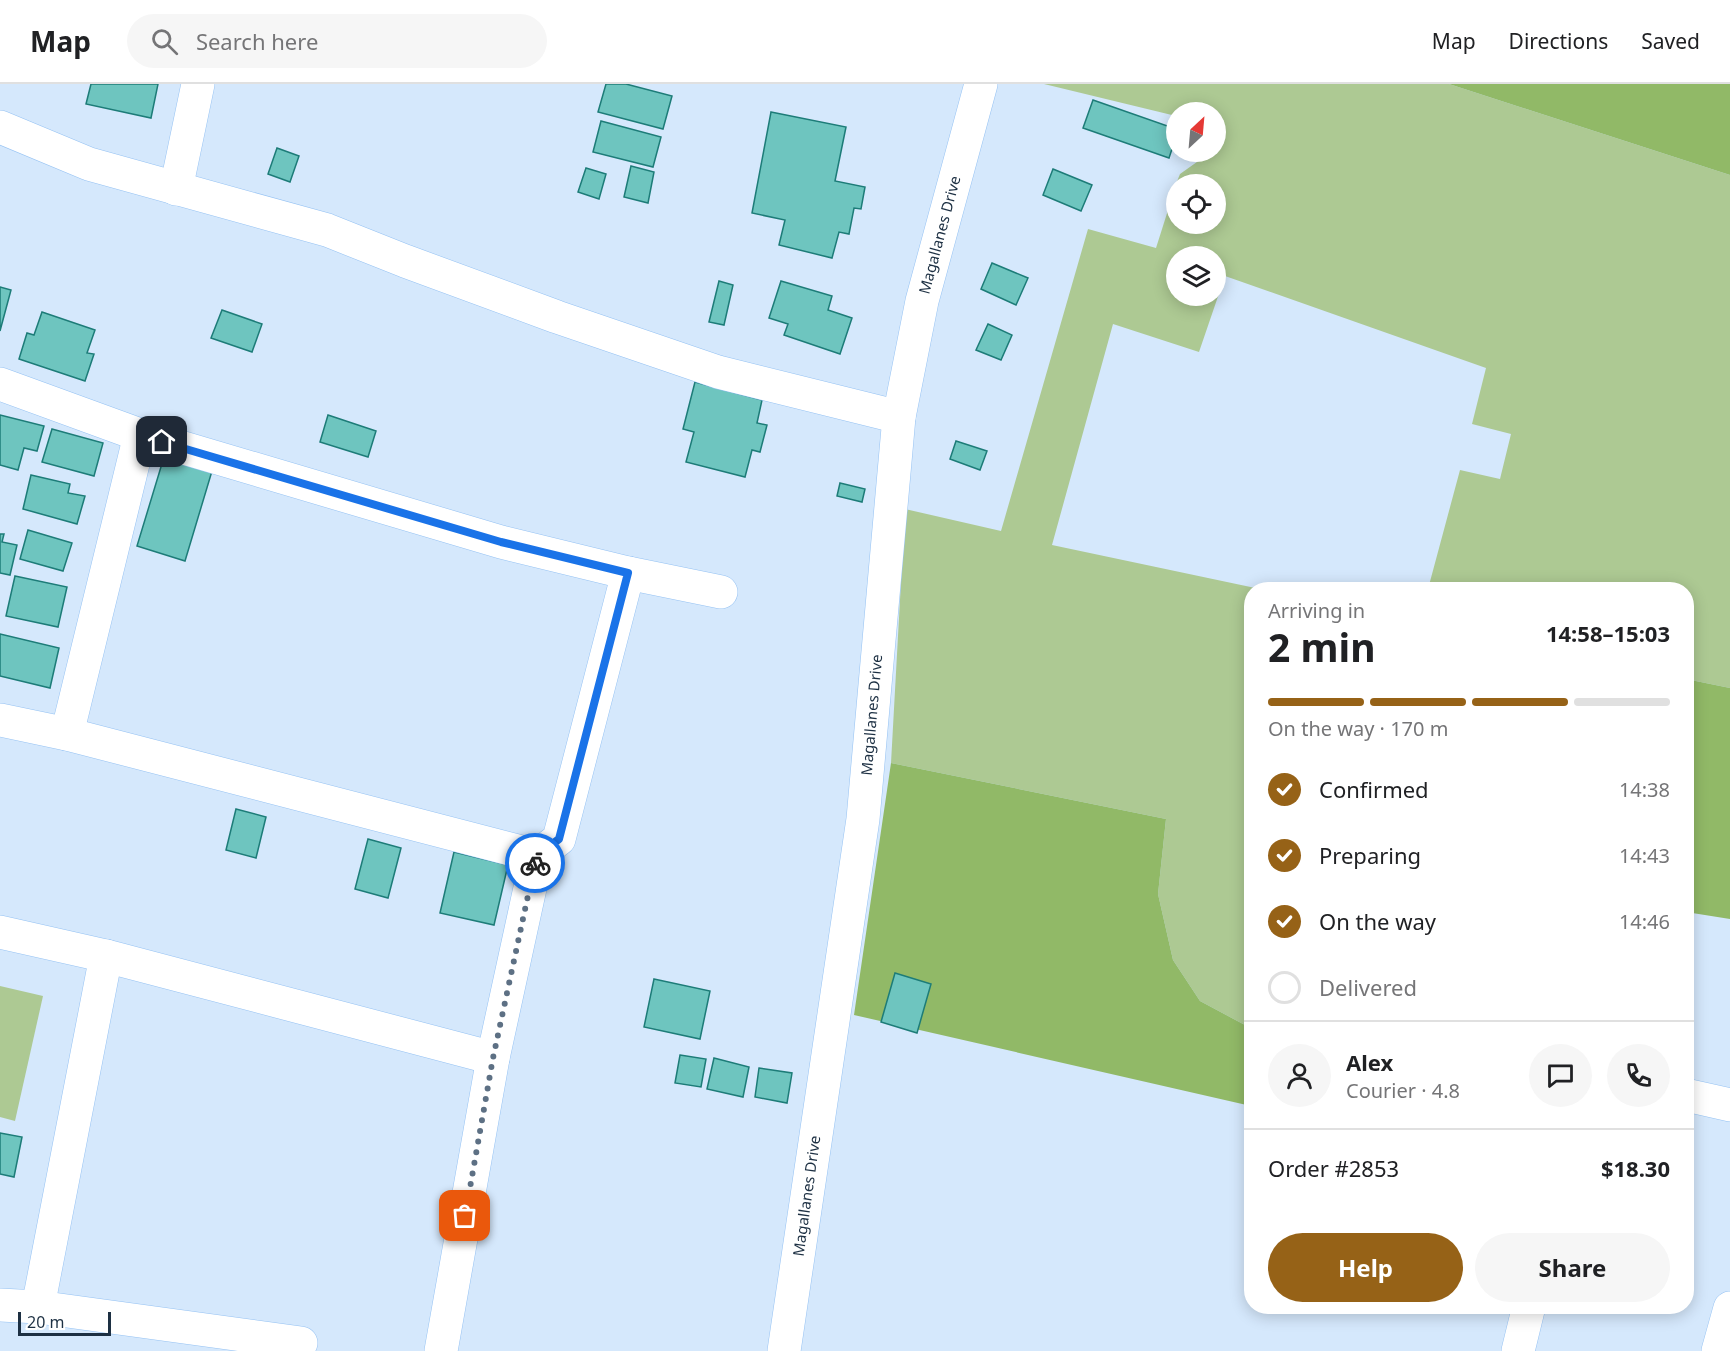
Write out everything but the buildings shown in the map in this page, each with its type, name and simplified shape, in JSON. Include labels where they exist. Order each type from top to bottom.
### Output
[{"type":"street","points":[[176,189],[198,84]]},
{"type":"street","name":"Magallanes Drive","points":[[784,1351],[863,819],[899,417],[922,301],[981,84]]},
{"type":"street","points":[[0,127],[89,164],[327,230],[546,314],[718,372],[899,417]]},
{"type":"street","points":[[0,384],[140,435],[501,542],[628,573],[721,592]]},
{"type":"street","points":[[67,734],[140,435]]},
{"type":"street","points":[[441,1351],[493,1058],[537,856],[559,839],[628,573]]},
{"type":"street","points":[[0,720],[67,734],[537,856]]},
{"type":"street","points":[[0,932],[106,956],[493,1058]]},
{"type":"street","points":[[38,1307],[106,956]]},
{"type":"street","points":[[1694,1097],[1730,1106]]},
{"type":"street","points":[[0,1305],[38,1307],[301,1343]]},
{"type":"street","points":[[1718,1351],[1730,1308]]},
{"type":"street","points":[[1518,1351],[1527,1314]]},
{"type":"green space","points":[[1044,84],[1449,84],[1730,175],[1730,688],[1694,681],[1694,582],[1430,582],[1460,470],[1500,479],[1511,434],[1472,424],[1486,368],[1226,276],[1226,246],[1166,246],[1166,306],[1215,306],[1199,352],[1113,324],[1052,545],[1244,586],[1244,1024],[1200,1001],[1173,960],[1158,894],[1166,819],[891,763],[905,509],[1001,531],[1088,229],[1156,248],[1166,216],[1166,234],[1226,234],[1226,174],[1180,174],[1197,162],[1226,162],[1226,102],[1166,102],[1166,114]]},
{"type":"green space","points":[[1449,84],[1730,84],[1730,175]]},
{"type":"green space","points":[[1694,681],[1730,688],[1730,919],[1694,913]]},
{"type":"green space","points":[[891,763],[1166,819],[1158,894],[1173,960],[1200,1001],[1244,1024],[1244,1104],[854,1015]]},
{"type":"green space","points":[[0,986],[43,996],[15,1121],[0,1117]]},
{"type":"way so far","points":[[465,1216],[493,1058],[535,863]]},
{"type":"route","points":[[162,442],[501,542],[628,573],[559,839],[537,856],[535,863]]}]
